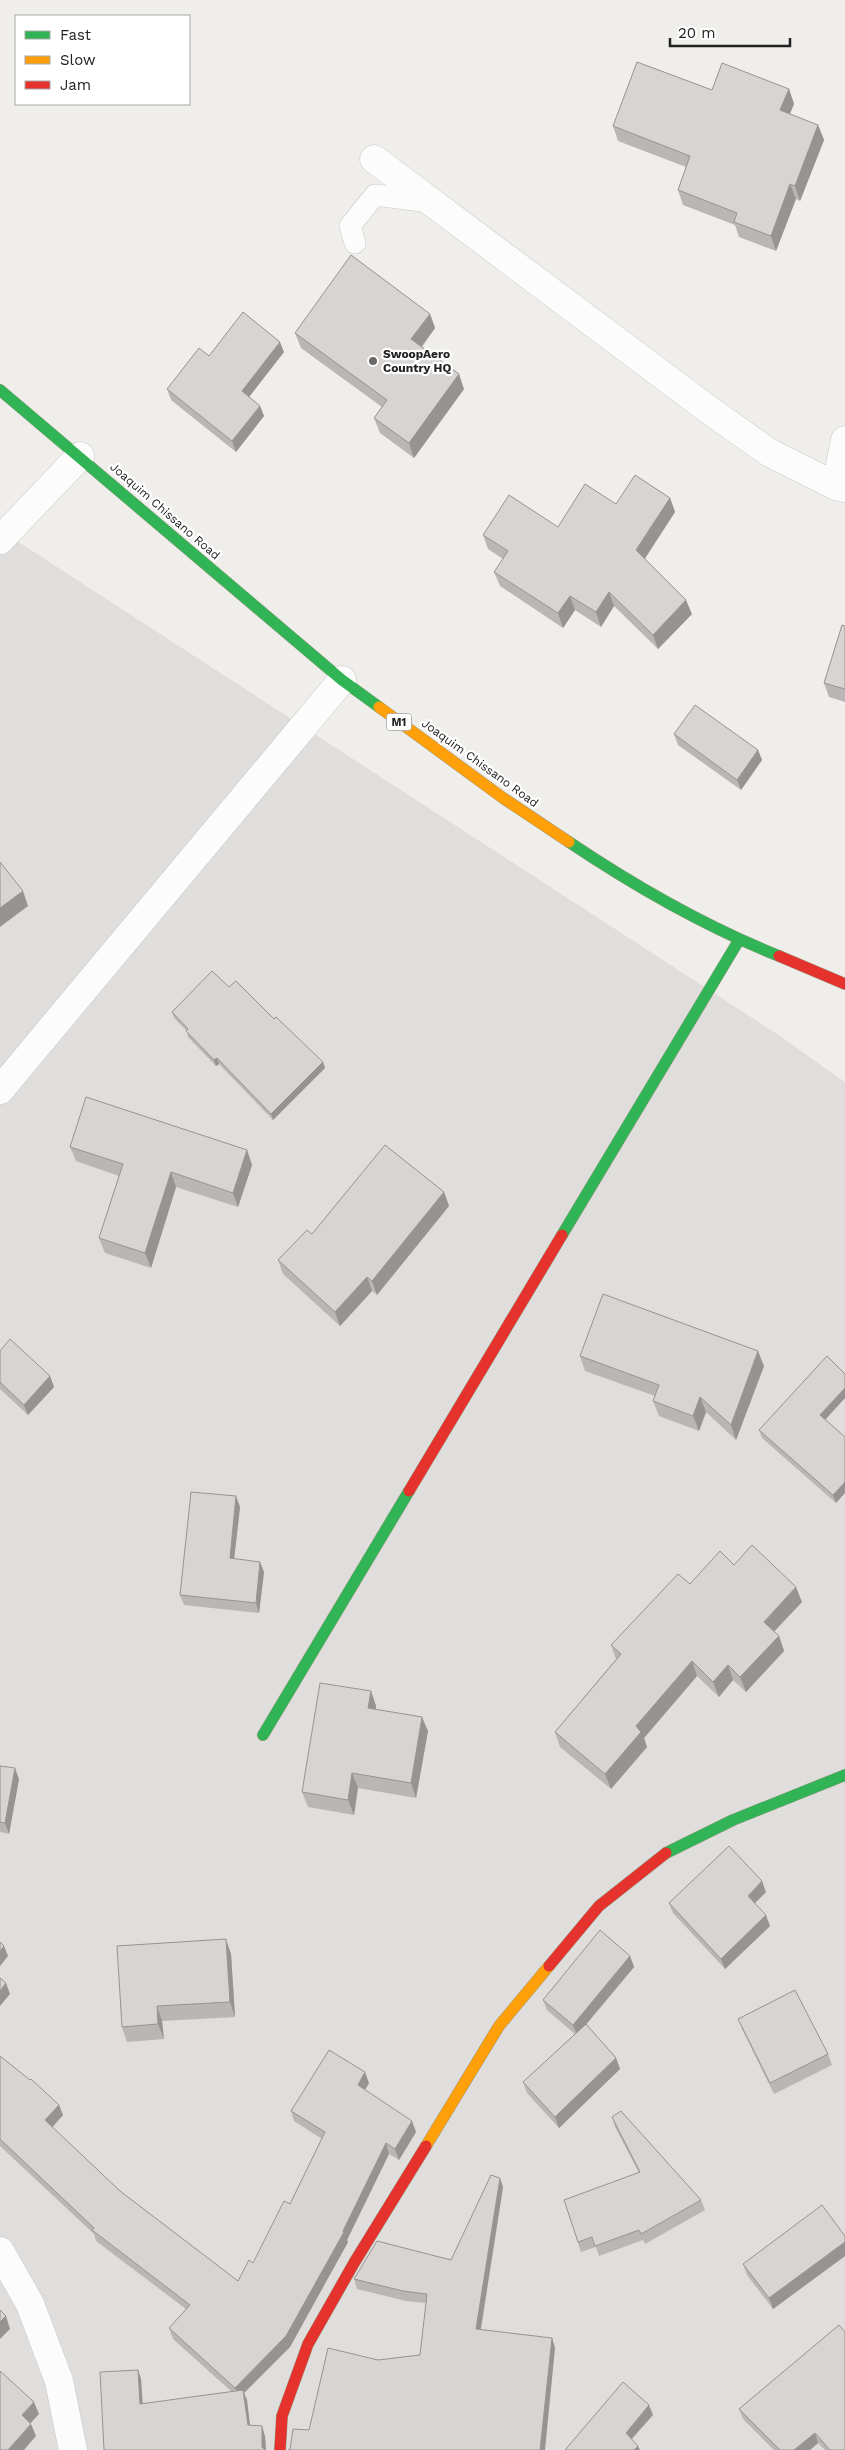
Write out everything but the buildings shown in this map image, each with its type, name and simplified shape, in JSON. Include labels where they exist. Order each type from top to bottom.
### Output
[{"type":"main road","name":"Joaquim Chissano Road","points":[[0,390],[342,680],[503,798],[632,884],[739,940],[845,984]]},
{"type":"main road","points":[[263,1735],[739,940]]},
{"type":"main road","points":[[280,2450],[282,2416],[308,2344],[354,2263],[499,2026],[598,1906],[671,1849],[733,1820],[845,1776]]},
{"type":"street","points":[[374,159],[770,453],[840,487],[845,440]]},
{"type":"street","points":[[0,540],[80,456]]},
{"type":"street","points":[[0,1090],[342,680]]},
{"type":"street","points":[[0,2251],[30,2304],[60,2382],[73,2450]]},
{"type":"lane","points":[[355,243],[350,226],[375,195],[430,202]]},
{"type":"shaded area","points":[[0,530],[780,1036],[845,1082],[845,2450],[0,2450]]},
{"type":"traffic: fast","points":[[0,390],[342,680],[379,707]]},
{"type":"traffic: fast","points":[[569,842],[671,905],[724,932],[779,956]]},
{"type":"traffic: fast","points":[[562,1235],[739,940]]},
{"type":"traffic: fast","points":[[263,1735],[409,1491]]},
{"type":"traffic: fast","points":[[666,1853],[733,1820],[845,1775]]},
{"type":"traffic: slow","points":[[379,707],[503,798],[569,842]]},
{"type":"traffic: slow","points":[[426,2146],[499,2026],[549,1966]]},
{"type":"traffic: jam","points":[[779,956],[845,984]]},
{"type":"traffic: jam","points":[[409,1491],[562,1235]]},
{"type":"traffic: jam","points":[[549,1966],[599,1906],[666,1853]]},
{"type":"traffic: jam","points":[[280,2450],[282,2416],[308,2344],[354,2263],[426,2146]]},
{"type":"place","name":"SwoopAero Country HQ","points":[[373,361]]}]
